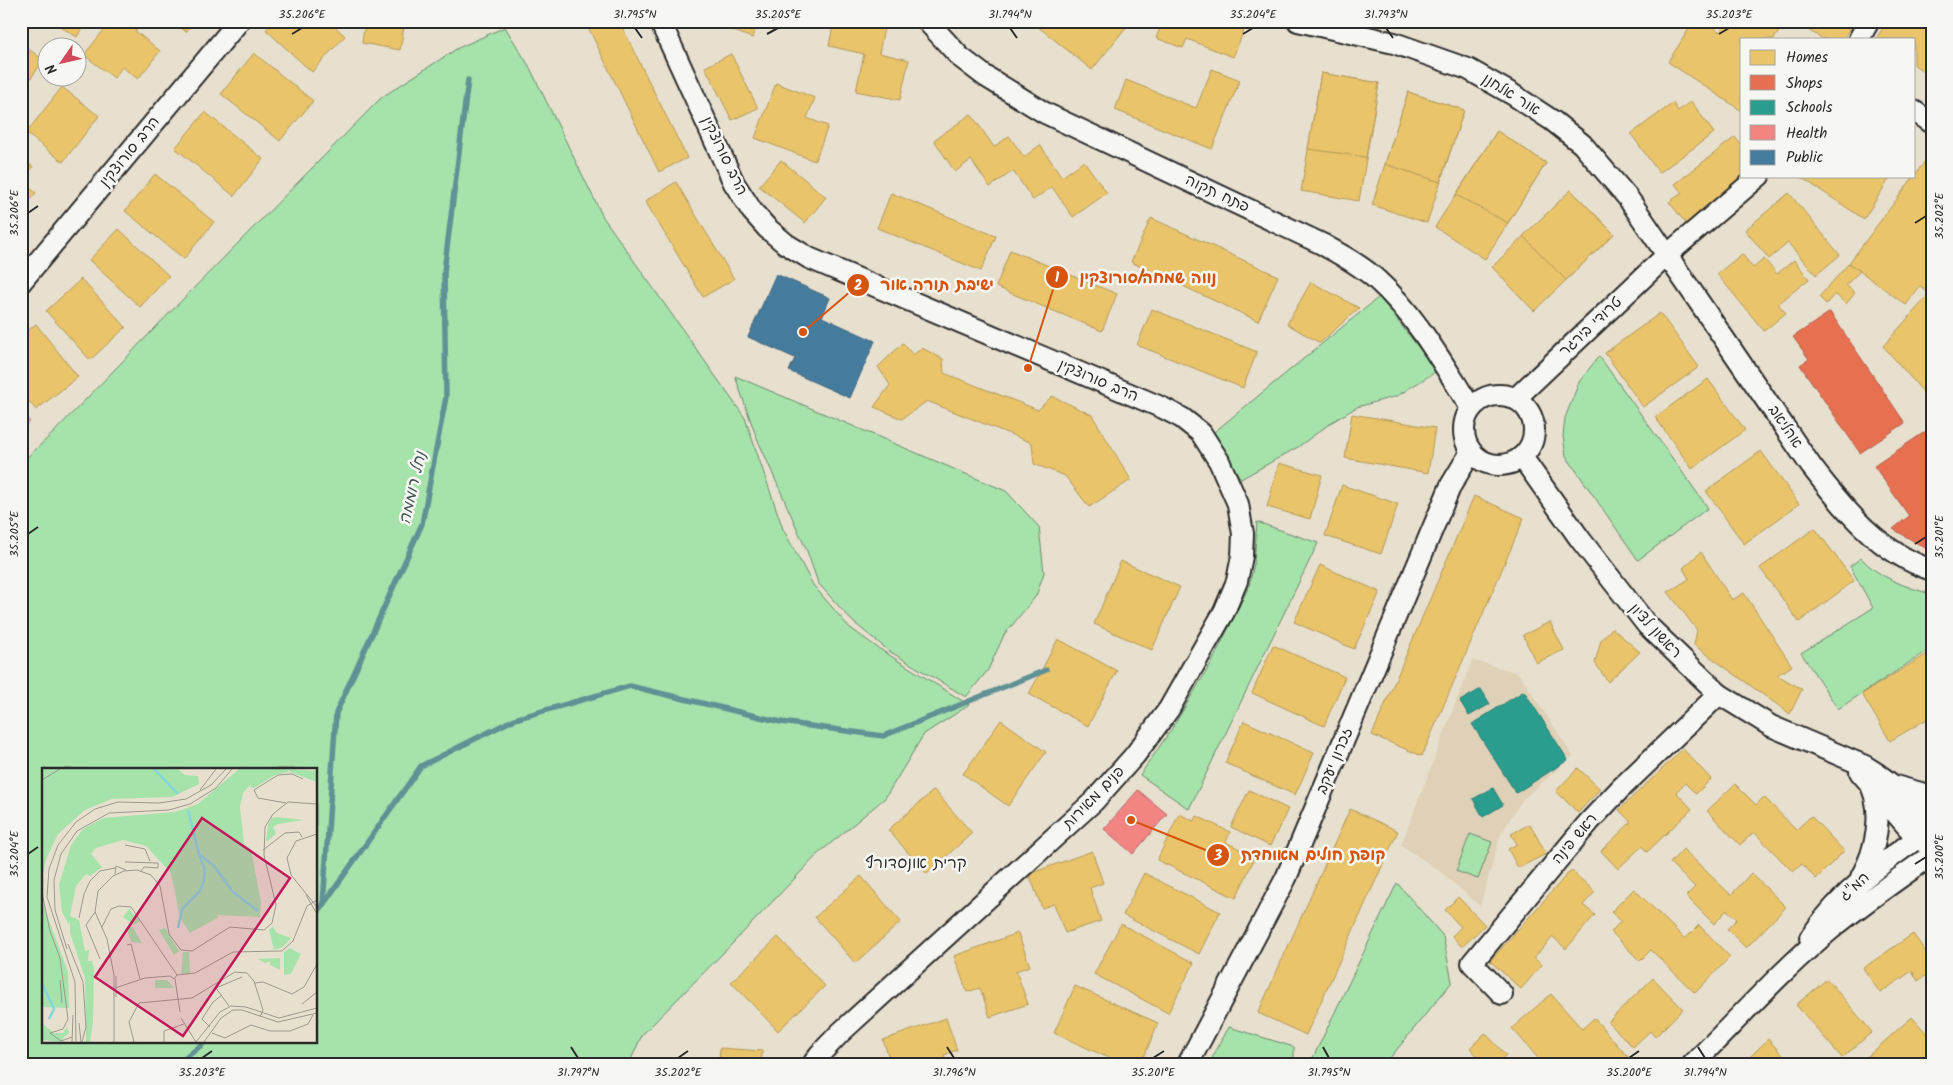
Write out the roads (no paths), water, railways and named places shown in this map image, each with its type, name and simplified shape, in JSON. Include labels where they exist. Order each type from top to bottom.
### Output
[{"type":"street","name":"הרב סורוצקין","points":[[21,282],[239,21]]},
{"type":"street","name":"הרב סורוצקין","points":[[660,21],[734,183],[767,228],[786,244],[809,258],[1163,408],[1182,418],[1200,433],[1219,461]]},
{"type":"street","name":"פתח תקוה","points":[[927,21],[960,57],[985,76],[1045,113],[1322,244],[1350,260],[1376,279],[1391,294],[1424,335],[1471,408]]},
{"type":"street","name":"אור אלחנן","points":[[1298,21],[1351,27],[1468,69],[1512,94],[1553,122],[1588,150],[1628,198],[1668,254]]},
{"type":"street","points":[[1860,38],[1869,21]]},
{"type":"street","points":[[1916,112],[1932,123]]},
{"type":"street","name":"טרודי בירגר","points":[[1515,399],[1668,254],[1757,178]]},
{"type":"street","name":"אהליאב","points":[[1668,254],[1811,466],[1836,499],[1858,524],[1881,543],[1900,556],[1932,570]]},
{"type":"street","points":[[1503,395],[1515,399],[1524,406],[1534,426],[1533,438],[1529,448],[1522,457],[1512,463],[1495,465],[1479,460],[1465,442],[1463,430],[1465,418],[1471,408],[1480,400],[1503,395]]},
{"type":"street","name":"זכרון יעקב","points":[[1188,1064],[1286,878],[1451,485],[1471,452]]},
{"type":"street","name":"ראשון לציון","points":[[1522,457],[1580,539],[1635,610],[1680,658],[1719,694],[1770,726],[1865,766],[1895,786],[1910,801],[1929,834]]},
{"type":"street","name":"פנים מאירות","points":[[814,1064],[819,1055],[840,1033],[1094,801],[1135,755],[1169,709],[1224,612],[1237,581],[1242,556],[1243,534],[1238,504],[1219,461]]},
{"type":"street","name":"ראש פינה","points":[[1502,994],[1472,963],[1589,822],[1620,789],[1719,694]]},
{"type":"street","name":"ראשון לציון","points":[[1834,753],[1846,760],[1929,834]]},
{"type":"street","points":[[1859,882],[1872,855],[1877,829],[1875,794],[1868,779]]},
{"type":"street","points":[[1895,786],[1932,796]]},
{"type":"street","name":"המ\"ג","points":[[1795,962],[1827,914],[1859,882],[1929,834]]},
{"type":"street","name":"המ\"ג","points":[[1693,1064],[1795,962],[1858,908],[1932,855]]},
{"type":"waterway","name":"נחל רוממה","points":[[318,912],[323,905],[336,713],[422,524],[446,397],[444,272],[468,80]]},
{"type":"waterway","points":[[323,905],[421,766],[515,719],[630,686],[781,722],[883,736],[1046,670]]},
{"type":"waterway","name":"נחל רוממה","points":[[178,1064],[205,1042]]},
{"type":"place","name":"ישיבת תורה אור","points":[[803,332]]},
{"type":"place","name":"נווה שמחה/סורוצקין","points":[[1028,368]]},
{"type":"place","name":"קופת חולים מאוחדת","points":[[1131,820]]},
{"type":"district","name":"קרית אונסדורף","points":[[916,863]]}]
